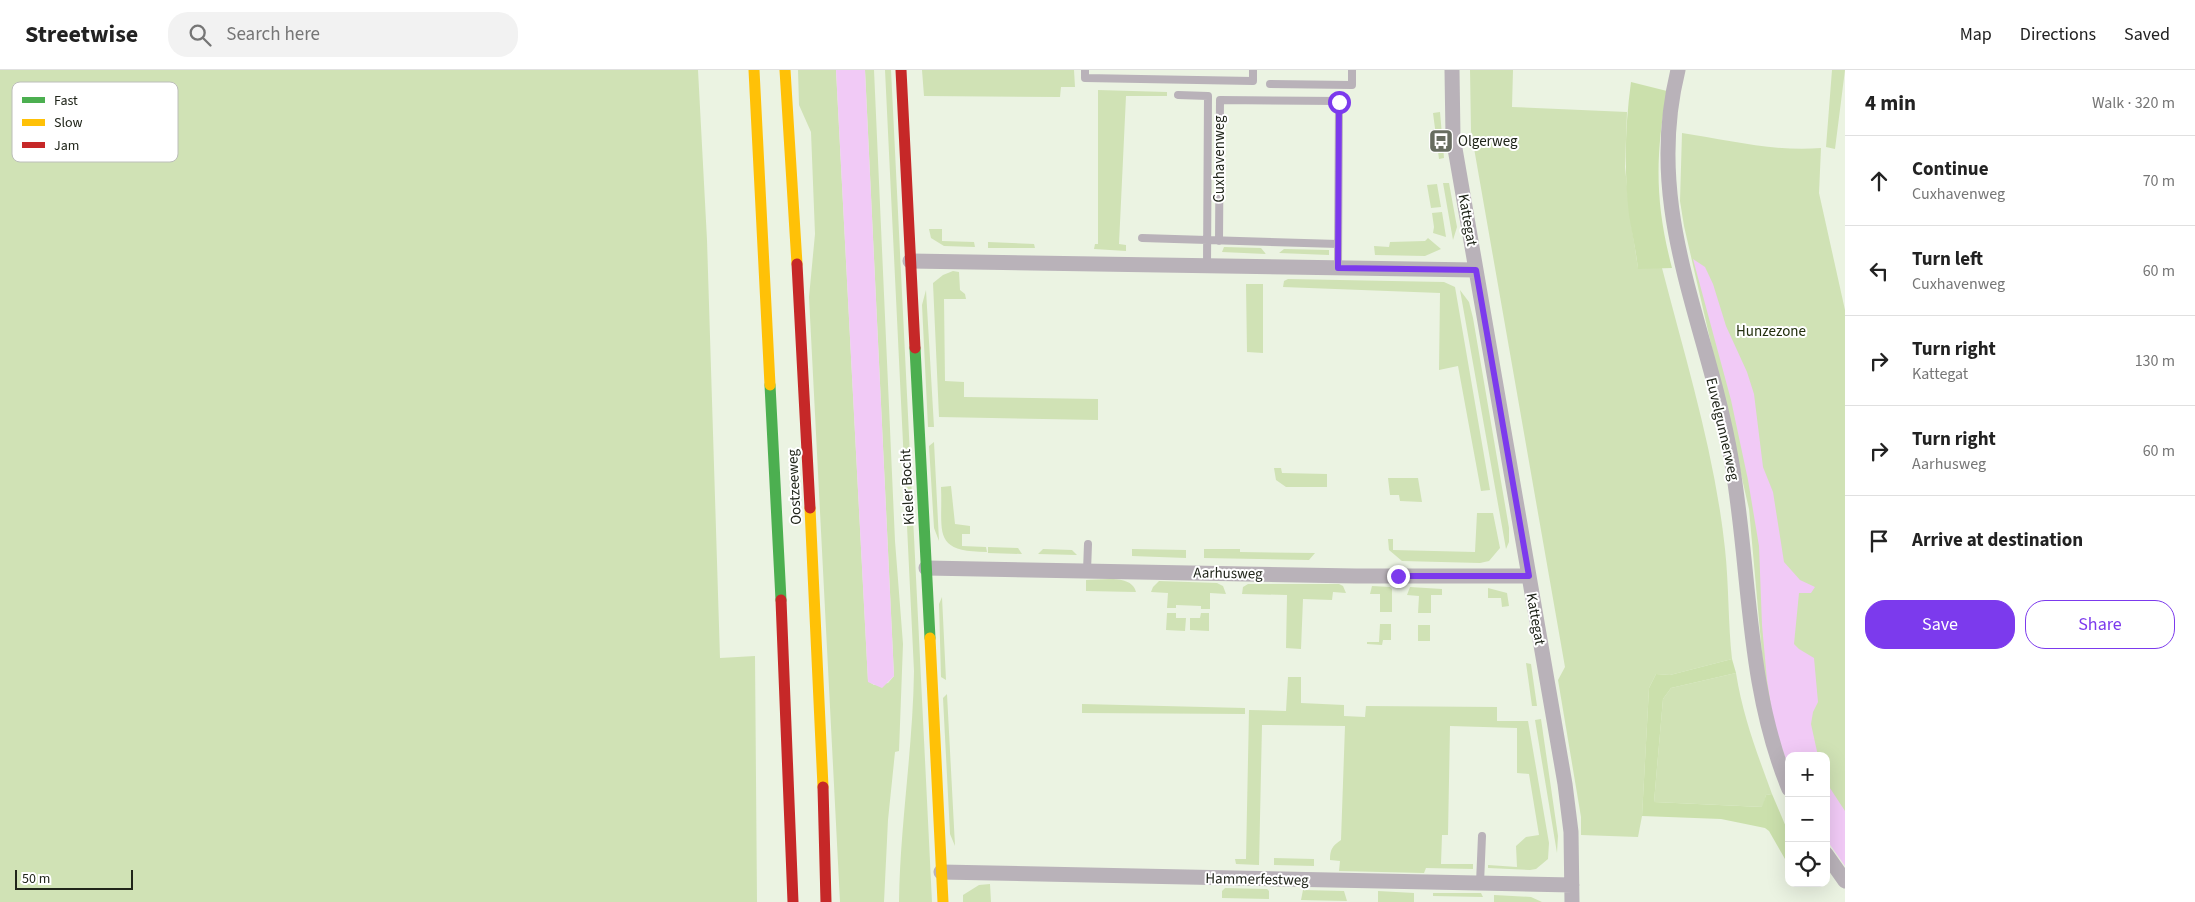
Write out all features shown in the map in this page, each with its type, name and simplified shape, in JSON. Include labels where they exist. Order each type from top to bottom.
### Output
[{"type":"main road","name":"Oostzeeweg","points":[[754,70],[779,549],[792,902]]},
{"type":"main road","name":"Oostzeeweg","points":[[785,70],[811,528],[822,757],[826,902]]},
{"type":"main road","name":"Kieler Bocht","points":[[901,70],[943,902]]},
{"type":"street","name":"Kattegat","points":[[1452,70],[1453,137],[1565,784],[1571,832],[1572,902]]},
{"type":"street","name":"Euvelgunnerweg","points":[[1678,70],[1668,121],[1667,144],[1672,217],[1731,456],[1759,691],[1774,750],[1785,779]]},
{"type":"street","points":[[910,261],[1476,270]]},
{"type":"street","name":"Aarhusweg","points":[[926,568],[1360,576],[1529,576]]},
{"type":"street","points":[[1830,860],[1845,881]]},
{"type":"street","name":"Hammerfestweg","points":[[941,872],[1572,885]]},
{"type":"lane","points":[[1085,70],[1085,78],[1253,81],[1253,70]]},
{"type":"lane","points":[[1270,84],[1352,85],[1352,70]]},
{"type":"lane","name":"Cuxhavenweg","points":[[1178,95],[1208,96],[1207,266]]},
{"type":"lane","name":"Cuxhavenweg","points":[[1219,240],[1220,100],[1339,102],[1338,268]]},
{"type":"lane","points":[[1142,238],[1338,244]]},
{"type":"lane","points":[[1087,570],[1088,544]]},
{"type":"lane","points":[[1480,884],[1482,836]]},
{"type":"green space","points":[[0,70],[698,70],[707,240],[720,658],[755,656],[757,902],[0,902]]},
{"type":"green space","points":[[798,70],[836,70],[868,681],[874,685],[888,683],[894,676],[865,70],[874,70],[895,541],[903,644],[899,751],[895,752],[888,820],[884,902],[840,902],[809,297],[815,234],[811,132],[799,105]]},
{"type":"green space","points":[[885,70],[891,70],[932,902],[899,902],[914,671]]},
{"type":"green space","points":[[922,70],[1074,70],[1075,87],[1061,87],[1060,97],[924,96]]},
{"type":"green space","points":[[1470,70],[1513,70],[1512,107],[1627,112],[1625,167],[1638,268],[1662,268],[1707,443],[1725,549],[1732,659],[1670,675],[1656,674],[1649,688],[1642,816],[1638,837],[1581,835],[1581,817],[1558,680],[1565,667],[1471,131]]},
{"type":"green space","points":[[1832,70],[1845,70],[1835,149],[1826,147]]},
{"type":"green space","points":[[1631,82],[1667,91],[1660,137],[1659,180],[1662,222],[1672,268],[1638,269],[1629,215],[1626,182],[1626,132]]},
{"type":"green space","points":[[1098,90],[1167,92],[1167,96],[1126,96],[1119,244],[1126,245],[1126,251],[1094,249],[1095,244],[1098,244]]},
{"type":"green space","points":[[1440,112],[1444,158],[1439,159],[1433,113]]},
{"type":"green space","name":"Hunzezone","points":[[1682,133],[1769,147],[1821,148],[1819,193],[1845,310],[1845,855],[1830,834],[1830,752],[1788,752],[1765,687],[1749,509],[1684,226],[1680,201]]},
{"type":"green space","points":[[1443,183],[1449,183],[1457,227],[1453,240]]},
{"type":"green space","points":[[1437,184],[1441,207],[1431,208],[1427,185]]},
{"type":"green space","points":[[1442,212],[1446,237],[1433,233],[1432,213]]},
{"type":"green space","points":[[929,229],[942,229],[942,241],[974,242],[975,247],[944,246],[931,238]]},
{"type":"green space","points":[[1428,238],[1441,249],[1425,256],[1375,255],[1374,246],[1389,247],[1390,242],[1425,241]]},
{"type":"green space","points":[[988,242],[1034,244],[1035,248],[988,248]]},
{"type":"green space","points":[[1224,247],[1261,248],[1266,254],[1222,252]]},
{"type":"green space","points":[[1284,249],[1329,250],[1329,255],[1279,253]]},
{"type":"green space","points":[[953,271],[959,272],[960,290],[965,294],[966,299],[944,299],[945,381],[964,382],[964,397],[1098,399],[1098,420],[939,417],[933,283],[943,275]]},
{"type":"green space","points":[[1288,279],[1444,282],[1455,287],[1490,490],[1481,491],[1458,366],[1439,370],[1440,293],[1283,287],[1284,281]]},
{"type":"green space","points":[[1246,284],[1263,284],[1263,353],[1247,352]]},
{"type":"green space","points":[[926,290],[934,427],[928,427],[922,305]]},
{"type":"green space","points":[[1460,290],[1469,302],[1473,318],[1509,528],[1509,542],[1506,549]]},
{"type":"green space","points":[[934,442],[939,541],[934,528],[929,446]]},
{"type":"green space","points":[[1274,468],[1281,468],[1282,473],[1327,474],[1327,487],[1286,487],[1276,480]]},
{"type":"green space","points":[[1388,478],[1418,478],[1422,502],[1400,501],[1399,495],[1390,495]]},
{"type":"green space","points":[[951,486],[955,524],[970,526],[970,534],[962,534],[962,546],[986,547],[987,552],[956,548],[948,543],[944,536],[941,487]]},
{"type":"green space","points":[[1477,513],[1493,513],[1500,548],[1489,561],[1480,563],[1402,561],[1389,550],[1388,539],[1393,539],[1393,550],[1475,552]]},
{"type":"green space","points":[[988,547],[1018,548],[1022,554],[988,553]]},
{"type":"green space","points":[[1043,549],[1072,550],[1077,555],[1038,554]]},
{"type":"green space","points":[[1132,549],[1186,550],[1186,558],[1132,556]]},
{"type":"green space","points":[[1204,549],[1240,549],[1240,552],[1315,553],[1309,560],[1204,558]]},
{"type":"green space","points":[[1086,580],[1122,580],[1133,586],[1136,592],[1086,591]]},
{"type":"green space","points":[[1159,581],[1217,583],[1223,586],[1226,594],[1210,593],[1210,609],[1201,609],[1201,606],[1176,605],[1176,608],[1167,608],[1168,593],[1151,592]]},
{"type":"green space","points":[[1248,584],[1339,584],[1343,586],[1346,593],[1333,592],[1332,600],[1303,599],[1301,649],[1286,648],[1287,595],[1242,594],[1243,587]]},
{"type":"green space","points":[[1372,586],[1390,587],[1392,589],[1392,612],[1380,612],[1380,594],[1370,594]]},
{"type":"green space","points":[[1410,587],[1442,589],[1442,595],[1431,595],[1431,613],[1418,613],[1419,596],[1407,595]]},
{"type":"green space","points":[[1488,588],[1507,593],[1509,606],[1502,607],[1501,598],[1488,598]]},
{"type":"green space","points":[[942,597],[946,680],[941,677],[939,604]]},
{"type":"green space","points":[[1167,613],[1176,613],[1176,618],[1186,618],[1185,631],[1166,630]]},
{"type":"green space","points":[[1201,613],[1209,613],[1209,631],[1190,630],[1190,618],[1200,618]]},
{"type":"green space","points":[[1380,624],[1391,624],[1391,640],[1383,640],[1382,645],[1367,644],[1367,642],[1379,642]]},
{"type":"green space","points":[[1418,625],[1430,625],[1430,641],[1418,641]]},
{"type":"green space","points":[[1732,659],[1736,673],[1671,688],[1663,699],[1654,802],[1762,807],[1766,795],[1772,794],[1785,825],[1785,859],[1769,831],[1765,828],[1721,819],[1642,816],[1649,688],[1656,674],[1670,675]]},
{"type":"green space","points":[[1526,663],[1531,664],[1537,706],[1532,706]]},
{"type":"green space","points":[[1736,673],[1747,720],[1772,794],[1766,795],[1763,807],[1654,802],[1663,699],[1671,688]]},
{"type":"green space","points":[[1288,677],[1301,677],[1301,703],[1344,705],[1344,716],[1365,717],[1366,706],[1497,707],[1497,721],[1528,721],[1549,843],[1548,859],[1536,869],[1530,870],[1488,868],[1488,865],[1517,867],[1516,846],[1526,837],[1539,835],[1529,774],[1517,773],[1517,728],[1450,726],[1448,835],[1442,835],[1441,864],[1473,864],[1473,869],[1426,868],[1424,873],[1339,871],[1340,861],[1330,860],[1330,857],[1332,848],[1341,840],[1345,726],[1262,725],[1259,865],[1236,864],[1235,859],[1246,859],[1249,710],[1286,711]]},
{"type":"green space","points":[[947,694],[955,846],[950,834],[943,698]]},
{"type":"green space","points":[[1082,704],[1245,708],[1245,714],[1082,713]]},
{"type":"green space","points":[[1541,719],[1558,836],[1557,853],[1535,720]]},
{"type":"green space","points":[[1274,858],[1314,859],[1314,866],[1274,865]]},
{"type":"green space","points":[[990,884],[991,902],[963,902],[963,895],[979,885]]},
{"type":"green space","points":[[1225,888],[1267,889],[1269,891],[1269,899],[1222,898],[1222,891]]},
{"type":"green space","points":[[1303,890],[1344,891],[1347,901],[1301,900]]},
{"type":"green space","points":[[1378,891],[1414,893],[1414,902],[1378,902]]},
{"type":"green space","points":[[1433,893],[1481,893],[1483,897],[1433,896]]},
{"type":"green space","points":[[1494,895],[1531,897],[1542,902],[1494,902]]},
{"type":"shaded area","points":[[836,70],[865,70],[894,676],[882,688],[868,682]]},
{"type":"shaded area","points":[[1693,259],[1705,267],[1713,284],[1726,326],[1747,372],[1754,394],[1763,467],[1773,492],[1784,562],[1800,580],[1815,587],[1811,593],[1799,593],[1794,644],[1814,658],[1818,702],[1813,712],[1811,724],[1817,752],[1785,752],[1785,757],[1774,725],[1767,680],[1762,625],[1759,546],[1748,480],[1731,400]]},
{"type":"shaded area","points":[[1830,788],[1845,811],[1845,866],[1830,845]]},
{"type":"traffic: fast","points":[[915,348],[930,638]]},
{"type":"traffic: fast","points":[[770,385],[781,600]]},
{"type":"traffic: slow","points":[[754,70],[770,385]]},
{"type":"traffic: slow","points":[[785,70],[797,264]]},
{"type":"traffic: slow","points":[[810,508],[823,787]]},
{"type":"traffic: slow","points":[[930,638],[943,902]]},
{"type":"traffic: jam","points":[[901,70],[915,348]]},
{"type":"traffic: jam","points":[[797,264],[810,508]]},
{"type":"traffic: jam","points":[[781,600],[793,902]]},
{"type":"traffic: jam","points":[[823,787],[826,902]]},
{"type":"place","name":"Olgerweg","points":[[1441,141]]},
{"type":"route","points":[[1339,102],[1338,268],[1476,270],[1529,576],[1398,576]]}]
